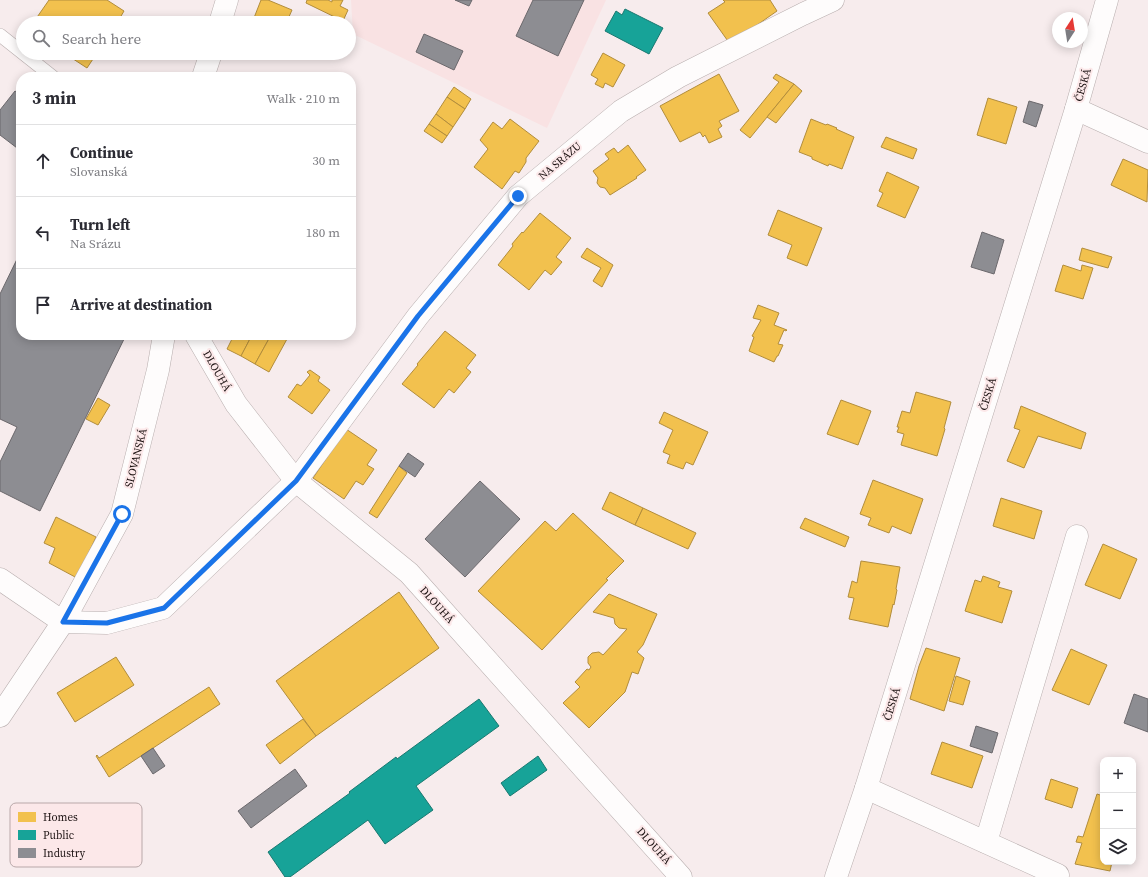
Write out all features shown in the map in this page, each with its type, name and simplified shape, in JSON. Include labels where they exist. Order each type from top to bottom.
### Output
[{"type":"street","points":[[222,16],[227,0]]},
{"type":"street","name":"NA SRÁZU","points":[[63,622],[107,623],[164,608],[296,481],[418,316],[518,196],[621,111],[678,77],[833,0]]},
{"type":"street","name":"ČESKÁ","points":[[836,877],[866,788],[1076,109],[1107,0]]},
{"type":"street","points":[[205,72],[209,60]]},
{"type":"street","points":[[1076,109],[1148,142]]},
{"type":"street","name":"SLOVANSKÁ","points":[[0,716],[63,622],[122,514],[158,370],[163,340]]},
{"type":"street","name":"DLOUHÁ","points":[[199,340],[236,404],[296,481],[409,573],[681,877]]},
{"type":"street","points":[[986,842],[1077,536]]},
{"type":"street","points":[[0,579],[63,622]]},
{"type":"street","points":[[866,788],[1058,875]]},
{"type":"lane","points":[[0,35],[16,48]]},
{"type":"lane","points":[[32,60],[47,72]]},
{"type":"shaded area","points":[[351,0],[606,0],[547,128],[356,35],[356,16],[352,16]]},
{"type":"building: Homes","points":[[49,0],[107,0],[124,11],[121,16],[38,16]]},
{"type":"building: Homes","points":[[261,0],[268,0],[292,10],[289,16],[255,16]]},
{"type":"building: Homes","points":[[307,0],[328,0],[332,2],[332,0],[343,0],[340,6],[348,10],[345,16],[333,16],[306,3]]},
{"type":"building: Homes","points":[[723,0],[770,0],[777,11],[730,44],[708,13],[725,2]]},
{"type":"building: Homes","points":[[603,53],[625,65],[613,87],[605,83],[603,88],[595,84],[598,79],[591,75]]},
{"type":"building: Homes","points":[[75,60],[92,60],[87,68]]},
{"type":"building: Homes","points":[[719,74],[739,111],[719,121],[722,126],[718,129],[722,137],[709,143],[705,135],[703,137],[700,132],[680,142],[660,106]]},
{"type":"building: Homes","points":[[776,74],[794,84],[750,138],[740,130],[779,82],[773,78]]},
{"type":"building: Homes","points":[[794,84],[802,91],[776,123],[767,117]]},
{"type":"building: Homes","points":[[454,87],[471,99],[465,109],[447,97]]},
{"type":"building: Homes","points":[[447,97],[465,109],[453,127],[436,114]]},
{"type":"building: Homes","points":[[988,98],[1017,107],[1006,144],[977,135]]},
{"type":"building: Homes","points":[[436,114],[453,127],[447,136],[429,124]]},
{"type":"building: Homes","points":[[510,119],[539,141],[526,158],[526,162],[519,173],[515,171],[502,189],[474,167],[488,149],[480,140],[493,122],[502,129]]},
{"type":"building: Homes","points":[[811,119],[837,128],[836,129],[854,137],[842,169],[829,164],[828,166],[799,152]]},
{"type":"building: Homes","points":[[429,124],[447,136],[442,143],[424,131]]},
{"type":"building: Homes","points":[[886,137],[917,149],[913,159],[881,147]]},
{"type":"building: Homes","points":[[628,145],[646,170],[636,177],[637,178],[610,195],[605,188],[600,187],[597,183],[598,178],[593,171],[609,159],[605,154],[614,148],[618,153]]},
{"type":"building: Homes","points":[[1123,159],[1148,170],[1147,202],[1111,185]]},
{"type":"building: Homes","points":[[887,172],[919,187],[905,218],[877,206],[883,193],[879,191]]},
{"type":"building: Homes","points":[[778,210],[822,228],[807,266],[787,258],[792,245],[768,235]]},
{"type":"building: Homes","points":[[540,213],[571,238],[556,257],[562,262],[551,275],[545,270],[529,290],[498,265],[513,246],[512,244]]},
{"type":"building: Homes","points":[[587,248],[613,265],[602,287],[593,281],[601,268],[581,257]]},
{"type":"building: Homes","points":[[1082,248],[1112,257],[1108,268],[1079,260]]},
{"type":"building: Homes","points":[[1063,265],[1081,271],[1082,265],[1093,268],[1083,299],[1055,291]]},
{"type":"building: Homes","points":[[758,305],[779,313],[774,325],[787,330],[784,330],[778,344],[783,345],[774,362],[749,351],[754,337],[752,336],[761,320],[753,318]]},
{"type":"building: Homes","points":[[445,331],[476,355],[466,368],[471,372],[454,393],[449,389],[434,408],[402,384]]},
{"type":"building: Homes","points":[[232,340],[249,340],[241,356],[227,349]]},
{"type":"building: Homes","points":[[249,340],[268,340],[255,364],[241,356]]},
{"type":"building: Homes","points":[[268,340],[286,340],[269,372],[255,364]]},
{"type":"building: Homes","points":[[310,370],[320,377],[318,381],[330,390],[312,414],[288,397],[297,384],[301,386],[310,375],[307,372]]},
{"type":"building: Homes","points":[[916,392],[951,402],[937,456],[901,445],[904,434],[897,432],[899,427],[897,427],[902,411],[910,413]]},
{"type":"building: Homes","points":[[98,398],[110,405],[98,425],[86,419]]},
{"type":"building: Homes","points":[[841,400],[871,411],[858,445],[827,434]]},
{"type":"building: Homes","points":[[1021,406],[1086,433],[1081,449],[1038,436],[1024,468],[1007,461],[1020,430],[1014,428]]},
{"type":"building: Homes","points":[[664,412],[708,432],[693,465],[686,462],[683,469],[667,463],[670,455],[663,452],[673,430],[659,423]]},
{"type":"building: Homes","points":[[346,429],[377,450],[367,465],[374,469],[363,485],[356,481],[344,499],[313,478]]},
{"type":"building: Homes","points":[[399,466],[407,473],[377,518],[369,513]]},
{"type":"building: Homes","points":[[873,480],[923,499],[911,534],[892,526],[889,533],[868,525],[871,518],[860,514]]},
{"type":"building: Homes","points":[[610,492],[643,508],[635,525],[602,509]]},
{"type":"building: Homes","points":[[1001,498],[1042,511],[1034,539],[993,526]]},
{"type":"building: Homes","points":[[643,508],[696,533],[688,549],[635,525]]},
{"type":"building: Homes","points":[[573,513],[624,561],[542,650],[478,591],[545,521],[556,531]]},
{"type":"building: Homes","points":[[56,517],[96,537],[77,578],[49,563],[55,548],[44,543]]},
{"type":"building: Homes","points":[[805,518],[849,537],[845,547],[800,528]]},
{"type":"building: Homes","points":[[1103,544],[1137,559],[1120,599],[1085,585]]},
{"type":"building: Homes","points":[[861,561],[900,567],[894,605],[893,604],[888,627],[849,619],[854,598],[848,597],[852,581],[857,583]]},
{"type":"building: Homes","points":[[983,576],[1000,582],[998,587],[1012,591],[1002,623],[965,611],[975,580],[981,582]]},
{"type":"building: Homes","points":[[399,592],[439,648],[316,736],[276,681]]},
{"type":"building: Homes","points":[[609,594],[657,614],[643,645],[637,652],[644,658],[638,674],[632,672],[625,692],[589,728],[563,703],[580,687],[575,682],[587,669],[589,670],[591,667],[588,663],[588,657],[592,653],[599,652],[603,655],[627,629],[619,628],[615,624],[614,618],[593,612]]},
{"type":"building: Homes","points":[[926,648],[960,658],[944,711],[910,699],[919,666]]},
{"type":"building: Homes","points":[[1071,649],[1107,665],[1089,705],[1052,690]]},
{"type":"building: Homes","points":[[116,657],[134,685],[75,722],[57,693]]},
{"type":"building: Homes","points":[[956,676],[970,681],[963,705],[949,701]]},
{"type":"building: Homes","points":[[209,687],[220,704],[109,777],[96,756],[97,755],[99,758]]},
{"type":"building: Homes","points":[[303,719],[316,736],[280,764],[266,745]]},
{"type":"building: Homes","points":[[942,742],[983,756],[972,788],[931,774]]},
{"type":"building: Homes","points":[[1051,779],[1078,788],[1072,808],[1045,799]]},
{"type":"building: Homes","points":[[1097,794],[1100,795],[1100,865],[1111,865],[1110,871],[1075,864],[1082,843],[1076,842],[1078,836],[1083,837]]},
{"type":"building: Public","points":[[625,9],[663,28],[649,54],[605,31],[616,11],[622,15]]},
{"type":"building: Public","points":[[479,699],[499,726],[416,786],[433,810],[385,844],[368,820],[290,877],[285,877],[268,852],[350,793],[349,792],[396,757],[397,759]]},
{"type":"building: Public","points":[[538,756],[547,770],[510,796],[501,783]]},
{"type":"building: Industry","points":[[455,0],[472,0],[469,6]]},
{"type":"building: Industry","points":[[533,0],[584,0],[558,56],[516,36]]},
{"type":"building: Industry","points":[[424,34],[463,51],[454,70],[416,52]]},
{"type":"building: Industry","points":[[16,92],[16,147],[0,135],[0,110]]},
{"type":"building: Industry","points":[[1029,101],[1043,105],[1036,127],[1023,122]]},
{"type":"building: Industry","points":[[982,232],[1004,240],[994,274],[971,267]]},
{"type":"building: Industry","points":[[16,261],[16,340],[124,340],[40,511],[0,491],[0,462],[17,427],[0,419],[0,294]]},
{"type":"building: Industry","points":[[408,453],[424,464],[415,477],[399,466]]},
{"type":"building: Industry","points":[[480,481],[520,519],[465,577],[425,539]]},
{"type":"building: Industry","points":[[1134,694],[1148,699],[1148,732],[1124,723]]},
{"type":"building: Industry","points":[[976,726],[998,733],[992,753],[970,746]]},
{"type":"building: Industry","points":[[153,748],[165,766],[153,774],[141,756]]},
{"type":"building: Industry","points":[[295,769],[307,786],[251,828],[238,811]]},
{"type":"route","points":[[122,514],[63,622],[107,623],[164,608],[296,481],[418,316],[518,196]]}]
